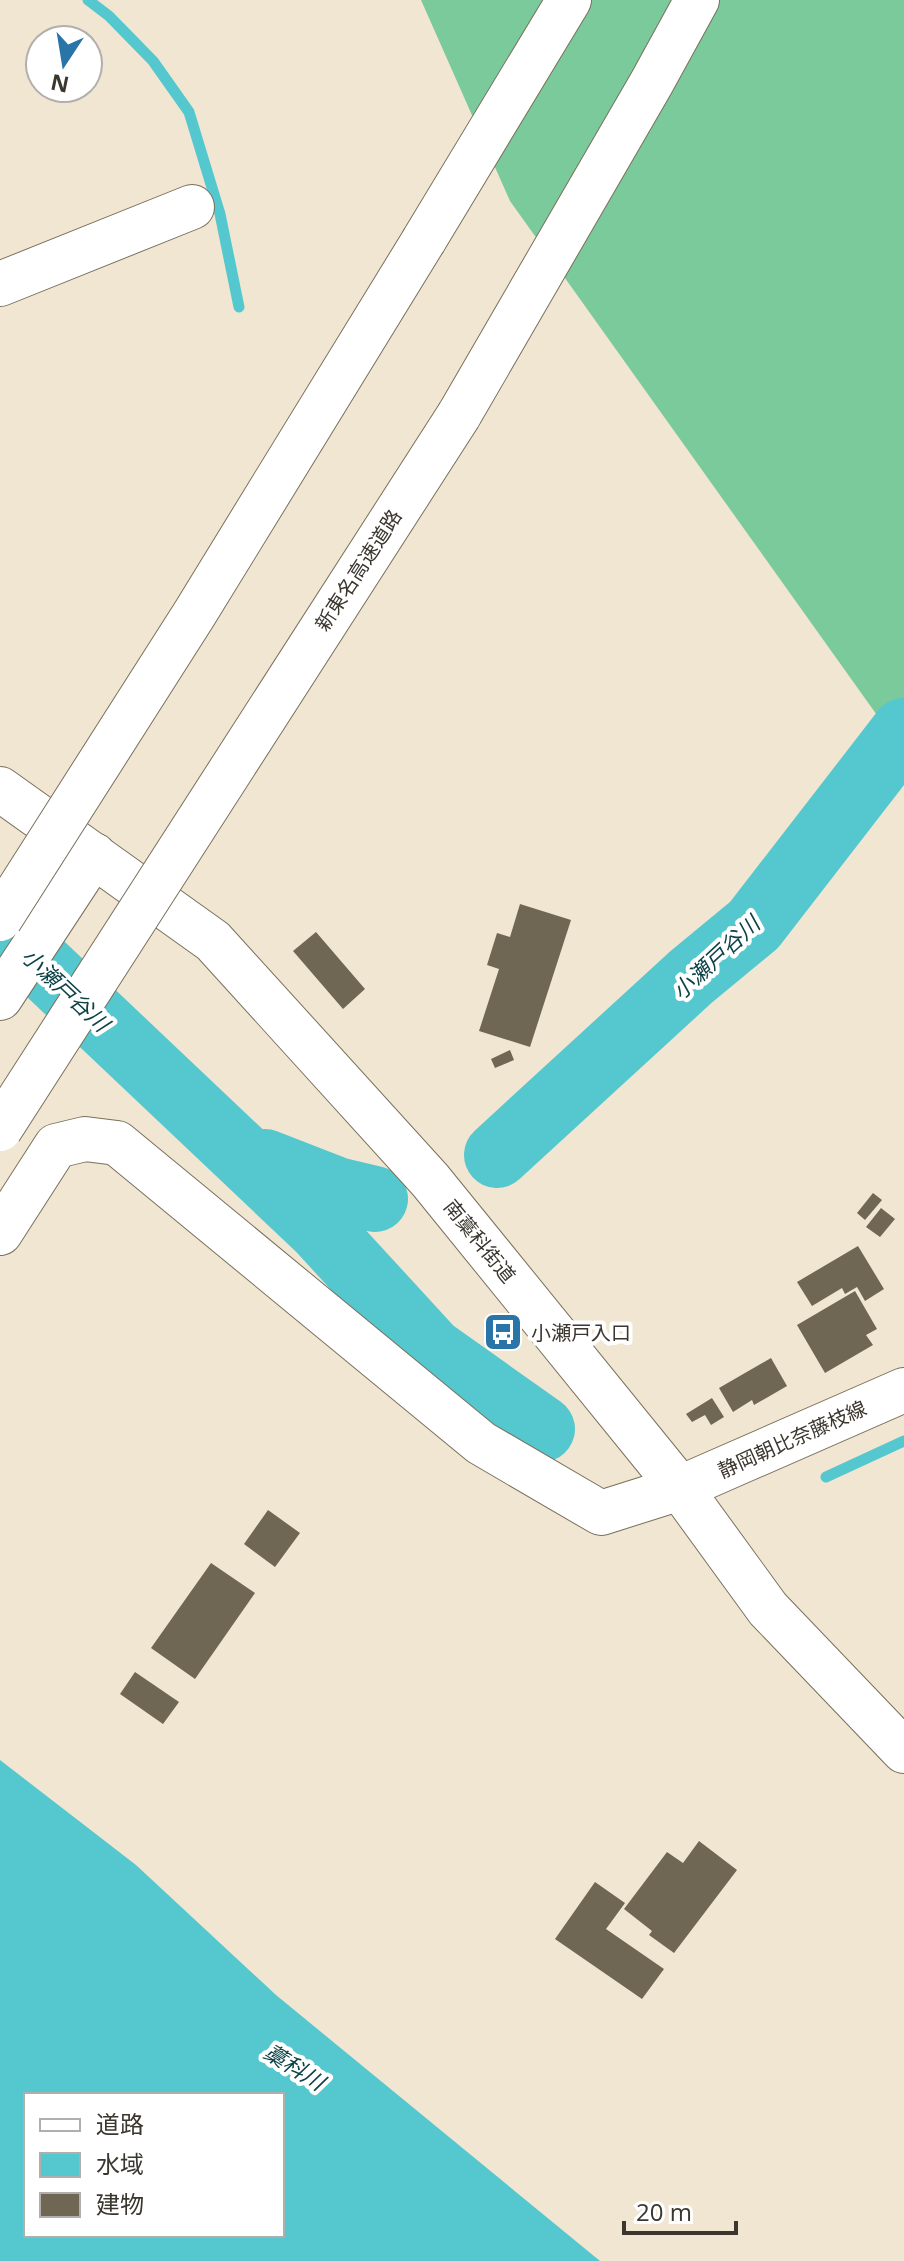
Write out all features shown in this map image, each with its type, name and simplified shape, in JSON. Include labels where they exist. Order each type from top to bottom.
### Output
[{"type":"main road","points":[[0,919],[195,613],[569,0]]},
{"type":"main road","name":"新東名高速道路","points":[[0,1129],[459,415],[697,0]]},
{"type":"main road","points":[[652,82],[704,0]]},
{"type":"main road","points":[[0,284],[192,207]]},
{"type":"main road","name":"南藁科街道","points":[[0,789],[213,941],[430,1180],[680,1488],[768,1609],[904,1751]]},
{"type":"main road","points":[[0,998],[94,855]]},
{"type":"main road","name":"静岡朝比奈藤枝線","points":[[0,1233],[56,1146],[85,1139],[117,1143],[481,1443],[601,1513],[680,1488],[904,1390]]},
{"type":"green space","points":[[421,0],[904,0],[904,753],[510,201]]},
{"type":"water","name":"藁科川","points":[[0,1760],[136,1865],[276,1995],[600,2261],[0,2261]]},
{"type":"building","points":[[520,904],[571,920],[530,1047],[479,1031],[499,969],[487,965],[497,933],[510,937]]},
{"type":"building","points":[[316,932],[365,989],[343,1009],[293,951]]},
{"type":"building","points":[[510,1050],[514,1060],[495,1068],[491,1059]]},
{"type":"building","points":[[873,1193],[882,1200],[865,1220],[857,1213]]},
{"type":"building","points":[[881,1208],[895,1219],[880,1237],[866,1227]]},
{"type":"building","points":[[858,1246],[884,1289],[865,1301],[857,1287],[845,1294],[842,1288],[812,1306],[797,1282]]},
{"type":"building","points":[[855,1291],[877,1329],[866,1335],[873,1345],[825,1373],[797,1325]]},
{"type":"building","points":[[771,1358],[787,1386],[754,1405],[752,1400],[733,1412],[719,1388]]},
{"type":"building","points":[[712,1398],[724,1417],[711,1425],[705,1415],[692,1422],[686,1414]]},
{"type":"building","points":[[268,1510],[300,1533],[275,1567],[244,1544]]},
{"type":"building","points":[[211,1563],[255,1593],[195,1679],[151,1648]]},
{"type":"building","points":[[135,1672],[179,1702],[163,1724],[120,1694]]},
{"type":"building","points":[[699,1841],[737,1870],[674,1953],[649,1935],[652,1931],[624,1909],[667,1852],[683,1863]]},
{"type":"building","points":[[595,1882],[625,1903],[606,1929],[664,1969],[642,1999],[555,1939]]},
{"type":"waterway","points":[[88,0],[109,16],[153,61],[189,112],[220,214],[239,307]]},
{"type":"waterway","name":"小瀬戸谷川","points":[[497,1155],[691,977],[754,925],[904,731]]},
{"type":"waterway","name":"小瀬戸谷川","points":[[0,926],[319,1228],[432,1351],[542,1429]]},
{"type":"waterway","name":"小瀬戸谷川","points":[[265,1162],[337,1190],[375,1199]]},
{"type":"waterway","points":[[826,1477],[904,1441]]},
{"type":"place","name":"小瀬戸入口","points":[[503,1332]]}]
